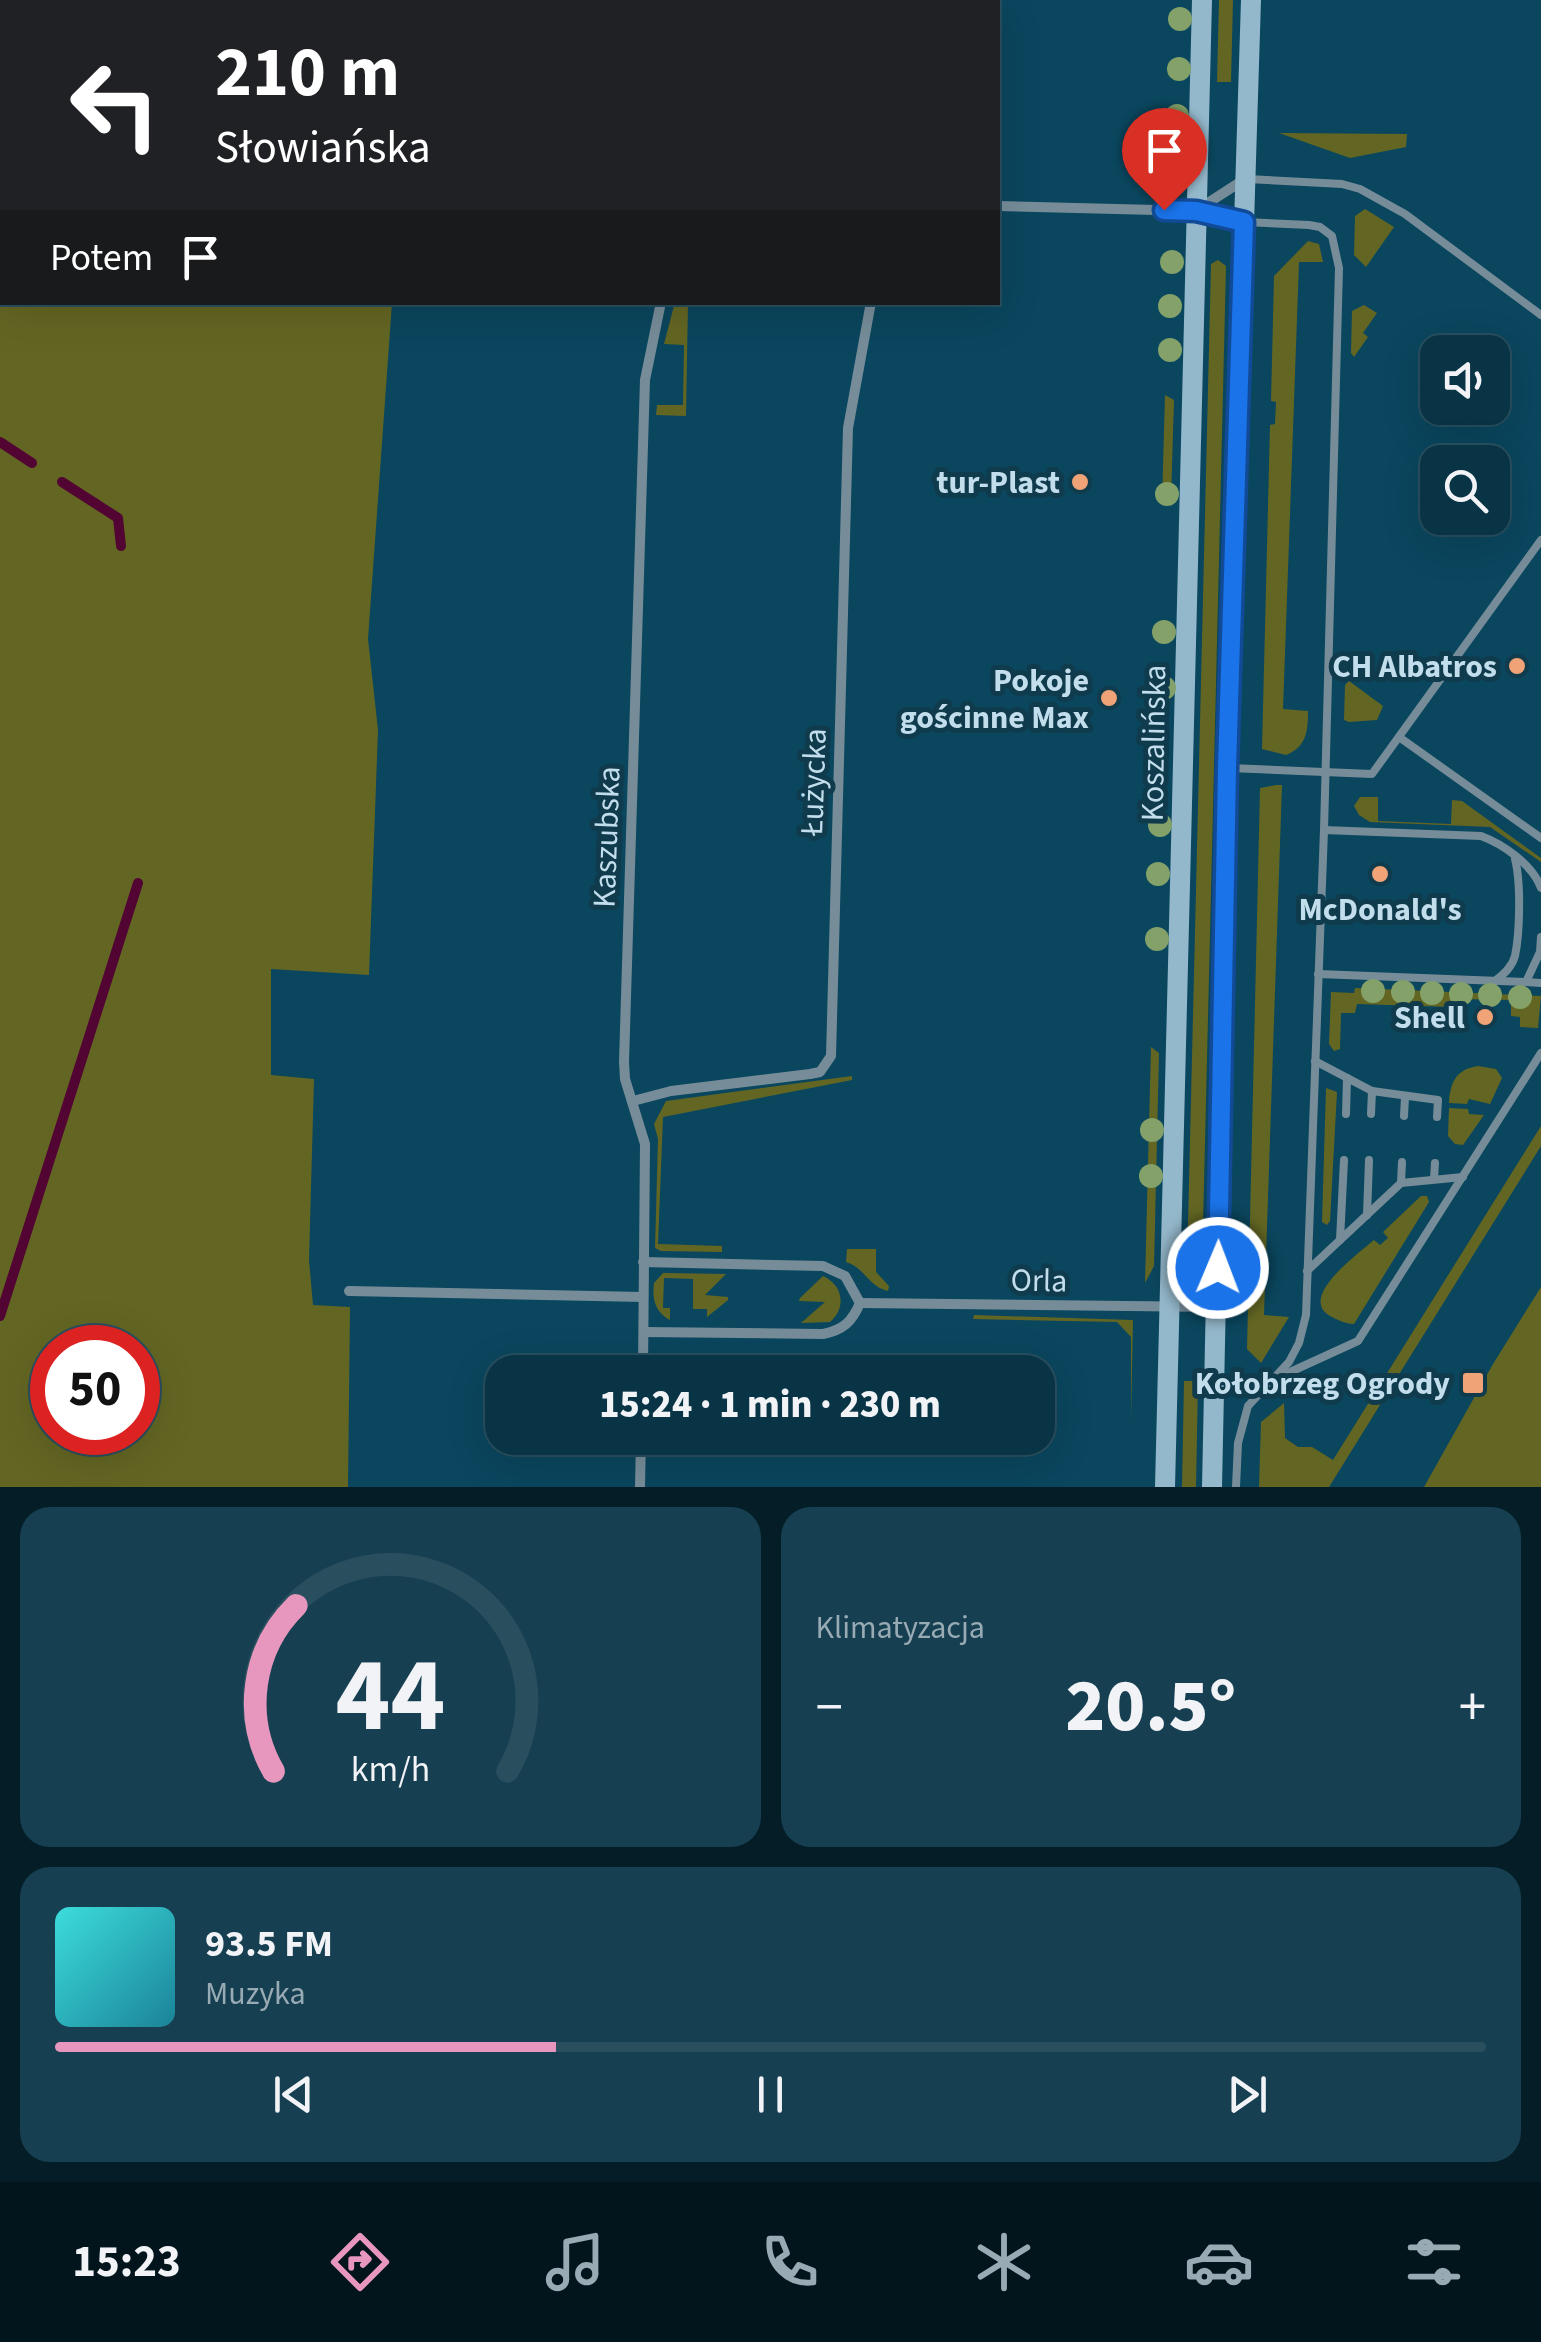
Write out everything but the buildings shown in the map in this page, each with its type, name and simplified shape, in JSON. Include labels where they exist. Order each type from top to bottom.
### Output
[{"type":"main road","name":"Koszalińska","points":[[1165,1487],[1202,0]]},
{"type":"main road","points":[[1212,1487],[1227,768],[1251,0]]},
{"type":"street","points":[[1196,211],[1245,179]]},
{"type":"street","points":[[1000,206],[1196,211],[1244,222]]},
{"type":"street","name":"Kaszubska","points":[[643,1355],[645,1144],[624,1062],[644,380],[660,305]]},
{"type":"street","name":"Łużycka","points":[[633,1101],[672,1090],[820,1072],[831,1056],[848,428],[870,305]]},
{"type":"street","points":[[644,1262],[823,1266],[845,1276],[860,1303],[854,1318],[844,1327],[822,1334],[644,1332]]},
{"type":"street","points":[[349,1291],[643,1296]]},
{"type":"street","name":"Orla","points":[[860,1303],[1217,1306]]},
{"type":"street","points":[[640,1487],[641,1455]]},
{"type":"lane","points":[[1245,179],[1342,184],[1360,189],[1404,214],[1541,316]]},
{"type":"lane","points":[[1236,1487],[1241,1423],[1254,1398],[1289,1362],[1306,1315],[1339,268],[1332,236],[1320,227],[1244,222]]},
{"type":"lane","points":[[1227,768],[1372,774],[1541,540]]},
{"type":"lane","points":[[1400,737],[1541,838]]},
{"type":"lane","points":[[1324,830],[1481,836],[1494,840],[1528,868],[1541,888]]},
{"type":"lane","points":[[1495,981],[1508,970],[1515,956],[1519,875],[1514,856]]},
{"type":"lane","points":[[1526,982],[1540,952],[1541,936]]},
{"type":"lane","points":[[1318,974],[1541,984]]},
{"type":"lane","points":[[1273,1380],[1358,1341],[1541,1052]]},
{"type":"lane","points":[[1315,1060],[1372,1091],[1438,1100],[1437,1117]]},
{"type":"lane","points":[[1346,1114],[1348,1078]]},
{"type":"lane","points":[[1371,1114],[1372,1091]]},
{"type":"lane","points":[[1404,1096],[1404,1116]]},
{"type":"lane","points":[[1340,1240],[1344,1160]]},
{"type":"lane","points":[[1367,1215],[1369,1160]]},
{"type":"lane","points":[[1401,1183],[1402,1162]]},
{"type":"lane","points":[[1434,1178],[1435,1163]]},
{"type":"lane","points":[[1307,1271],[1401,1183],[1463,1177]]},
{"type":"shaded area","points":[[1219,0],[1233,0],[1231,82],[1217,82]]},
{"type":"shaded area","points":[[1279,133],[1407,134],[1406,147],[1350,158]]},
{"type":"shaded area","points":[[1365,209],[1394,227],[1366,267],[1354,255],[1355,216]]},
{"type":"shaded area","points":[[1308,241],[1319,244],[1323,262],[1299,262],[1283,709],[1308,711],[1308,718],[1302,743],[1286,755],[1262,749],[1270,425],[1275,424],[1276,402],[1271,401],[1274,276]]},
{"type":"shaded area","points":[[1218,260],[1226,266],[1202,1267],[1194,1273],[1187,1266],[1211,264]]},
{"type":"shaded area","points":[[0,305],[392,305],[368,639],[378,730],[369,975],[271,969],[271,1075],[314,1079],[309,1260],[313,1305],[350,1307],[348,1487],[0,1487]]},
{"type":"shaded area","points":[[674,305],[688,305],[686,416],[656,415],[657,405],[683,405],[684,345],[664,344]]},
{"type":"shaded area","points":[[1364,305],[1377,313],[1363,333],[1368,337],[1354,357],[1352,311]]},
{"type":"shaded area","points":[[1165,395],[1174,400],[1171,499],[1162,502]]},
{"type":"shaded area","points":[[1349,681],[1383,706],[1377,720],[1344,720],[1345,685]]},
{"type":"shaded area","points":[[1282,785],[1264,1315],[1289,1317],[1261,1363],[1247,1349],[1260,788]]},
{"type":"shaded area","points":[[1360,797],[1378,797],[1378,821],[1451,824],[1452,800],[1462,801],[1541,858],[1541,862],[1490,827],[1370,822],[1354,806]]},
{"type":"shaded area","points":[[1355,988],[1541,996],[1538,1028],[1520,1027],[1520,1017],[1511,1016],[1511,1000],[1460,999],[1459,1012],[1453,1012],[1452,1007],[1357,1004],[1355,1013],[1341,1013],[1340,1049],[1334,1051],[1329,1044],[1331,992],[1354,993]]},
{"type":"shaded area","points":[[1151,1047],[1159,1053],[1154,1266],[1145,1283]]},
{"type":"shaded area","points":[[1478,1066],[1496,1069],[1502,1078],[1490,1104],[1469,1099],[1467,1104],[1449,1103],[1456,1078],[1464,1070]]},
{"type":"shaded area","points":[[852,1076],[852,1080],[663,1117],[658,1244],[722,1246],[722,1252],[655,1248],[658,1139],[654,1124],[666,1101]]},
{"type":"shaded area","points":[[1326,1088],[1337,1092],[1327,1225],[1322,1222]]},
{"type":"shaded area","points":[[1449,1108],[1484,1115],[1463,1145],[1455,1144],[1448,1136]]},
{"type":"shaded area","points":[[1541,1126],[1541,1146],[1329,1487],[1259,1487],[1261,1422],[1284,1403],[1285,1438],[1298,1447],[1312,1447],[1333,1460]]},
{"type":"shaded area","points":[[1421,1196],[1427,1196],[1429,1202],[1354,1324],[1332,1317],[1323,1309],[1321,1299],[1333,1277],[1374,1240],[1380,1245],[1388,1238],[1383,1232]]},
{"type":"shaded area","points":[[847,1249],[876,1249],[876,1272],[889,1286],[888,1291],[846,1262]]},
{"type":"shaded area","points":[[663,1273],[726,1274],[705,1295],[728,1300],[707,1317],[707,1309],[693,1309],[693,1279],[664,1278],[663,1308],[670,1308],[670,1320],[654,1300],[654,1283]]},
{"type":"shaded area","points":[[823,1276],[838,1291],[839,1310],[830,1322],[801,1323],[825,1302],[799,1301]]},
{"type":"shaded area","points":[[1541,1287],[1541,1487],[1424,1487],[1493,1364]]},
{"type":"shaded area","points":[[974,1315],[1133,1320],[1131,1420],[1131,1337],[1117,1322],[973,1319]]},
{"type":"shaded area","points":[[1184,1381],[1198,1381],[1196,1487],[1182,1487]]},
{"type":"waterway","points":[[0,442],[32,463]]},
{"type":"waterway","points":[[62,482],[118,518],[121,546]]},
{"type":"waterway","points":[[0,1316],[138,883]]},
{"type":"place","name":"tur-Plast","points":[[1080,482]]},
{"type":"place","name":"CH Albatros","points":[[1517,666]]},
{"type":"place","name":"Pokoje gościnne Max","points":[[1109,698]]},
{"type":"place","name":"McDonald's","points":[[1380,874]]},
{"type":"place","name":"Shell","points":[[1485,1017]]},
{"type":"place","name":"Kołobrzeg Ogrody","points":[[1473,1383]]},
{"type":"route","points":[[1164,210],[1196,211],[1244,222],[1227,768],[1218,1268]]}]
